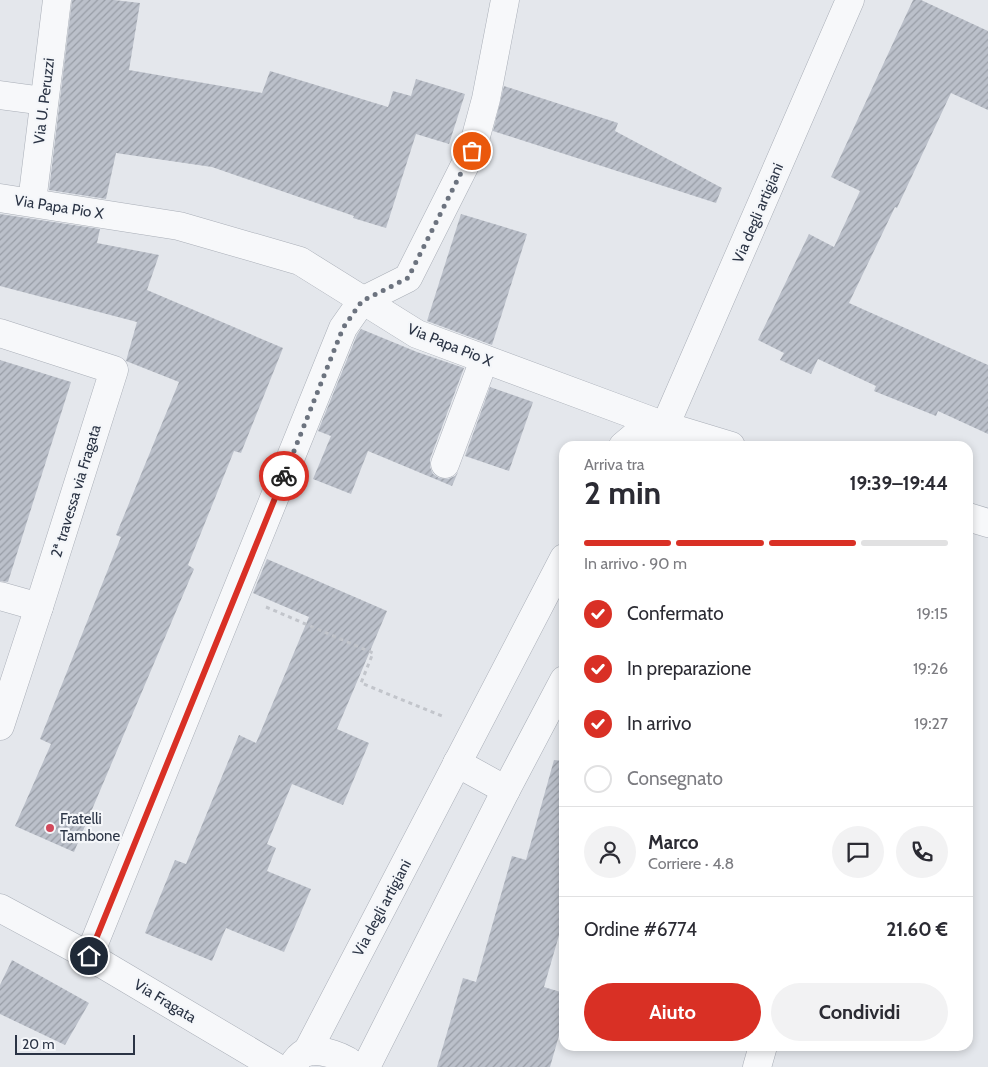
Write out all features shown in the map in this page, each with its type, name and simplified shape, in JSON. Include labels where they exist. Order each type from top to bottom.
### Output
[{"type":"street","name":"Via U. Peruzzi","points":[[32,202],[57,0]]},
{"type":"street","points":[[89,956],[343,328],[362,301],[408,278],[472,151],[486,99],[505,0]]},
{"type":"street","name":"Via degli artigiani","points":[[668,436],[850,0]]},
{"type":"street","points":[[0,94],[44,101]]},
{"type":"street","name":"Via Papa Pio X","points":[[0,198],[179,226],[300,261],[417,334],[668,436],[700,441]]},
{"type":"street","name":"2ª travessa via Fragata","points":[[0,333],[114,370],[0,726]]},
{"type":"street","points":[[445,464],[484,360]]},
{"type":"street","points":[[629,441],[636,435],[668,436]]},
{"type":"street","points":[[973,518],[988,523]]},
{"type":"street","name":"Via degli artigiani","points":[[299,1059],[457,764],[559,568]]},
{"type":"street","points":[[0,596],[39,607]]},
{"type":"street","points":[[366,1067],[559,689]]},
{"type":"street","points":[[457,764],[506,790]]},
{"type":"street","name":"Via Fragata","points":[[0,908],[89,956],[276,1067]]},
{"type":"street","points":[[757,1067],[762,1051]]},
{"type":"street","points":[[299,1059],[323,1052],[341,1057],[356,1067]]},
{"type":"path","points":[[236,594],[373,653],[361,683],[474,730]]},
{"type":"building","points":[[72,0],[114,0],[140,3],[129,70],[262,93],[270,71],[388,107],[393,91],[411,96],[416,79],[465,94],[449,144],[416,134],[386,228],[212,167],[116,153],[106,199],[49,190]]},
{"type":"building","points":[[913,0],[921,0],[988,31],[988,110],[951,93],[897,208],[895,207],[849,303],[988,365],[988,434],[938,411],[936,416],[874,391],[876,386],[818,359],[811,374],[780,360],[784,353],[758,340],[809,234],[834,247],[860,191],[831,177]]},
{"type":"building","points":[[504,86],[618,123],[615,131],[722,188],[716,203],[493,131]]},
{"type":"building","points":[[0,214],[100,229],[97,243],[159,255],[147,290],[283,348],[241,453],[234,451],[188,565],[194,569],[74,852],[15,826],[51,744],[40,739],[121,537],[116,535],[179,382],[126,361],[137,322],[0,286]]},
{"type":"building","points":[[461,214],[527,234],[492,345],[427,321]]},
{"type":"building","points":[[361,329],[417,352],[464,368],[430,459],[430,467],[433,474],[439,478],[448,479],[455,476],[458,472],[452,486],[368,451],[351,494],[313,479],[331,436],[318,431]]},
{"type":"building","points":[[0,360],[71,382],[8,582],[0,581]]},
{"type":"building","points":[[490,387],[533,402],[509,471],[465,456]]},
{"type":"building","points":[[267,559],[387,611],[337,729],[369,743],[343,805],[292,784],[267,844],[276,848],[267,871],[311,889],[284,952],[226,928],[212,961],[145,933],[175,860],[186,864],[239,735],[256,743],[309,617],[253,593]]},
{"type":"building","points":[[554,760],[559,760],[559,935],[544,987],[559,992],[559,1036],[550,1067],[437,1067],[463,978],[476,982],[512,856],[526,860]]},
{"type":"building","points":[[12,960],[89,1003],[65,1045],[0,1014],[0,985]]},
{"type":"way so far","points":[[284,476],[343,328],[362,301],[408,278],[472,151]]},
{"type":"place","name":"Fratelli Tambone","points":[[50,828]]},
{"type":"route","points":[[89,956],[284,476]]}]
